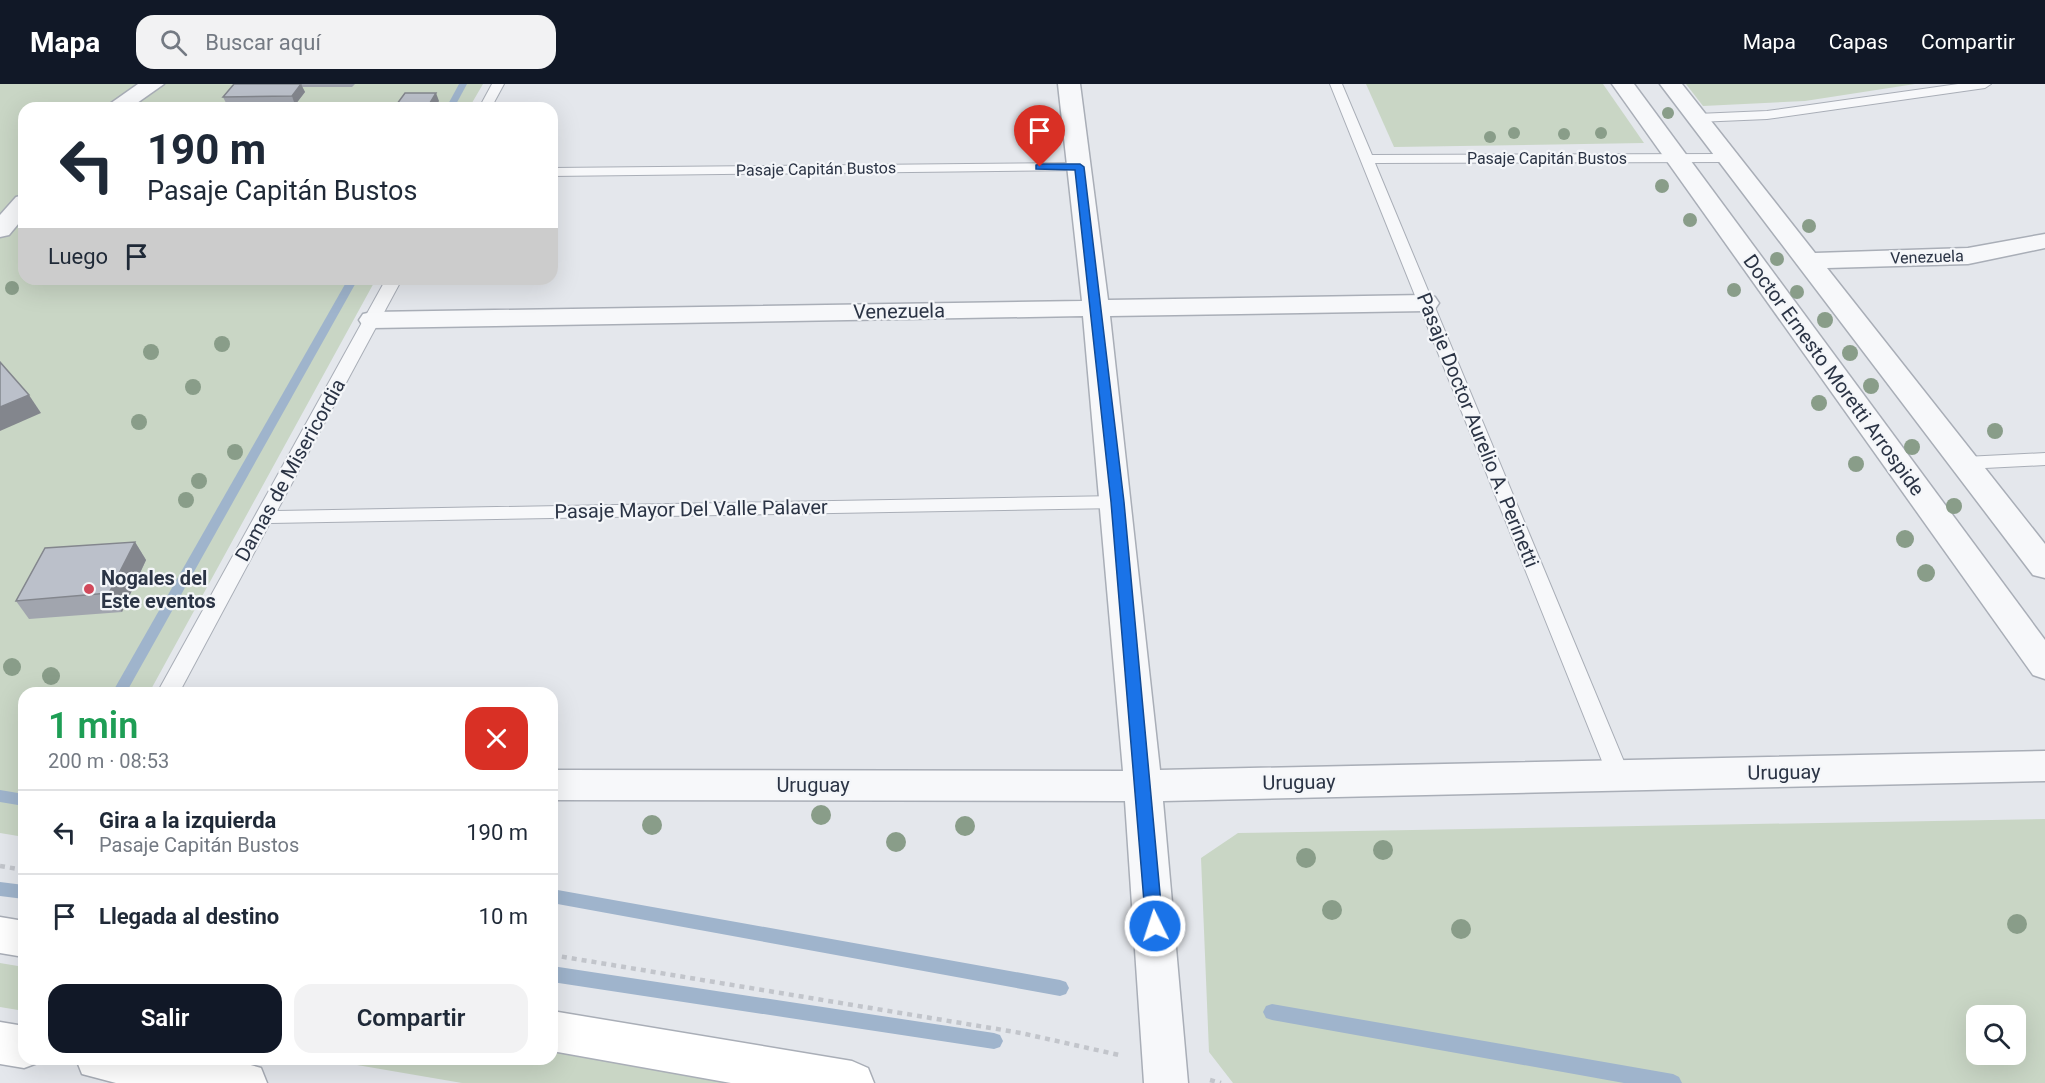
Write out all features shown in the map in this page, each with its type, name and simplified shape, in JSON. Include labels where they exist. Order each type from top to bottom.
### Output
[{"type":"main road","points":[[0,935],[18,938]]},
{"type":"main road","points":[[558,1032],[852,1083]]},
{"type":"main road","points":[[0,1043],[18,1046]]},
{"type":"main road","points":[[135,1065],[245,1083]]},
{"type":"street","points":[[102,102],[112,84]]},
{"type":"street","points":[[124,102],[153,84]]},
{"type":"street","points":[[1069,84],[1118,502],[1144,786],[1165,1074]]},
{"type":"street","name":"Doctor Ernesto Moretti Arrospide","points":[[1623,84],[2045,666]]},
{"type":"street","points":[[1671,84],[2045,567]]},
{"type":"street","points":[[0,231],[18,209]]},
{"type":"street","name":"Venezuela","points":[[1809,261],[1968,256],[2045,241]]},
{"type":"street","name":"Venezuela","points":[[372,320],[1426,303]]},
{"type":"street","name":"Uruguay","points":[[558,785],[1144,786],[2045,766]]},
{"type":"lane","points":[[488,102],[498,84]]},
{"type":"lane","name":"Pasaje Doctor Aurelio A. Perinetti","points":[[1336,84],[1619,776]]},
{"type":"lane","points":[[1697,118],[1767,115],[1985,84]]},
{"type":"lane","name":"Pasaje Capitán Bustos","points":[[1367,159],[1728,158]]},
{"type":"lane","name":"Pasaje Capitán Bustos","points":[[558,172],[1080,167]]},
{"type":"lane","name":"Damas de Misericordia","points":[[171,687],[391,285]]},
{"type":"lane","points":[[1965,463],[2045,459]]},
{"type":"lane","name":"Pasaje Mayor Del Valle Palaver","points":[[265,517],[1118,502]]},
{"type":"path","points":[[0,866],[18,869]]},
{"type":"path","points":[[558,956],[1021,1033],[1165,1074],[1221,1083]]},
{"type":"green space","points":[[0,84],[483,84],[472,102],[18,102],[18,285],[373,285],[152,687],[18,687],[18,836],[0,833]]},
{"type":"green space","points":[[1366,84],[1603,84],[1644,143],[1394,147]]},
{"type":"green space","points":[[1686,84],[1915,84],[1805,101],[1703,106]]},
{"type":"green space","points":[[2045,819],[2045,1083],[1233,1083],[1209,1052],[1201,858],[1238,833]]},
{"type":"green space","points":[[0,963],[18,966],[18,1010],[0,1007]]},
{"type":"green space","points":[[558,1052],[756,1083],[462,1083],[357,1065],[558,1065]]},
{"type":"building","points":[[234,84],[301,84],[292,96],[223,97]]},
{"type":"building","points":[[405,93],[436,93],[431,102],[398,102]]},
{"type":"building","points":[[0,362],[29,395],[0,407]]},
{"type":"building","points":[[135,542],[109,593],[16,601],[45,548]]},
{"type":"waterway","points":[[453,102],[463,84]]},
{"type":"waterway","points":[[122,687],[350,285]]},
{"type":"waterway","points":[[0,796],[18,799]]},
{"type":"waterway","points":[[0,889],[18,891]]},
{"type":"waterway","points":[[558,897],[1060,988]]},
{"type":"waterway","points":[[558,975],[994,1041]]},
{"type":"waterway","points":[[1272,1012],[1673,1083]]},
{"type":"place","name":"Nogales del Este eventos","points":[[89,589]]},
{"type":"route","points":[[1040,167],[1080,167],[1118,502],[1155,926]]}]
